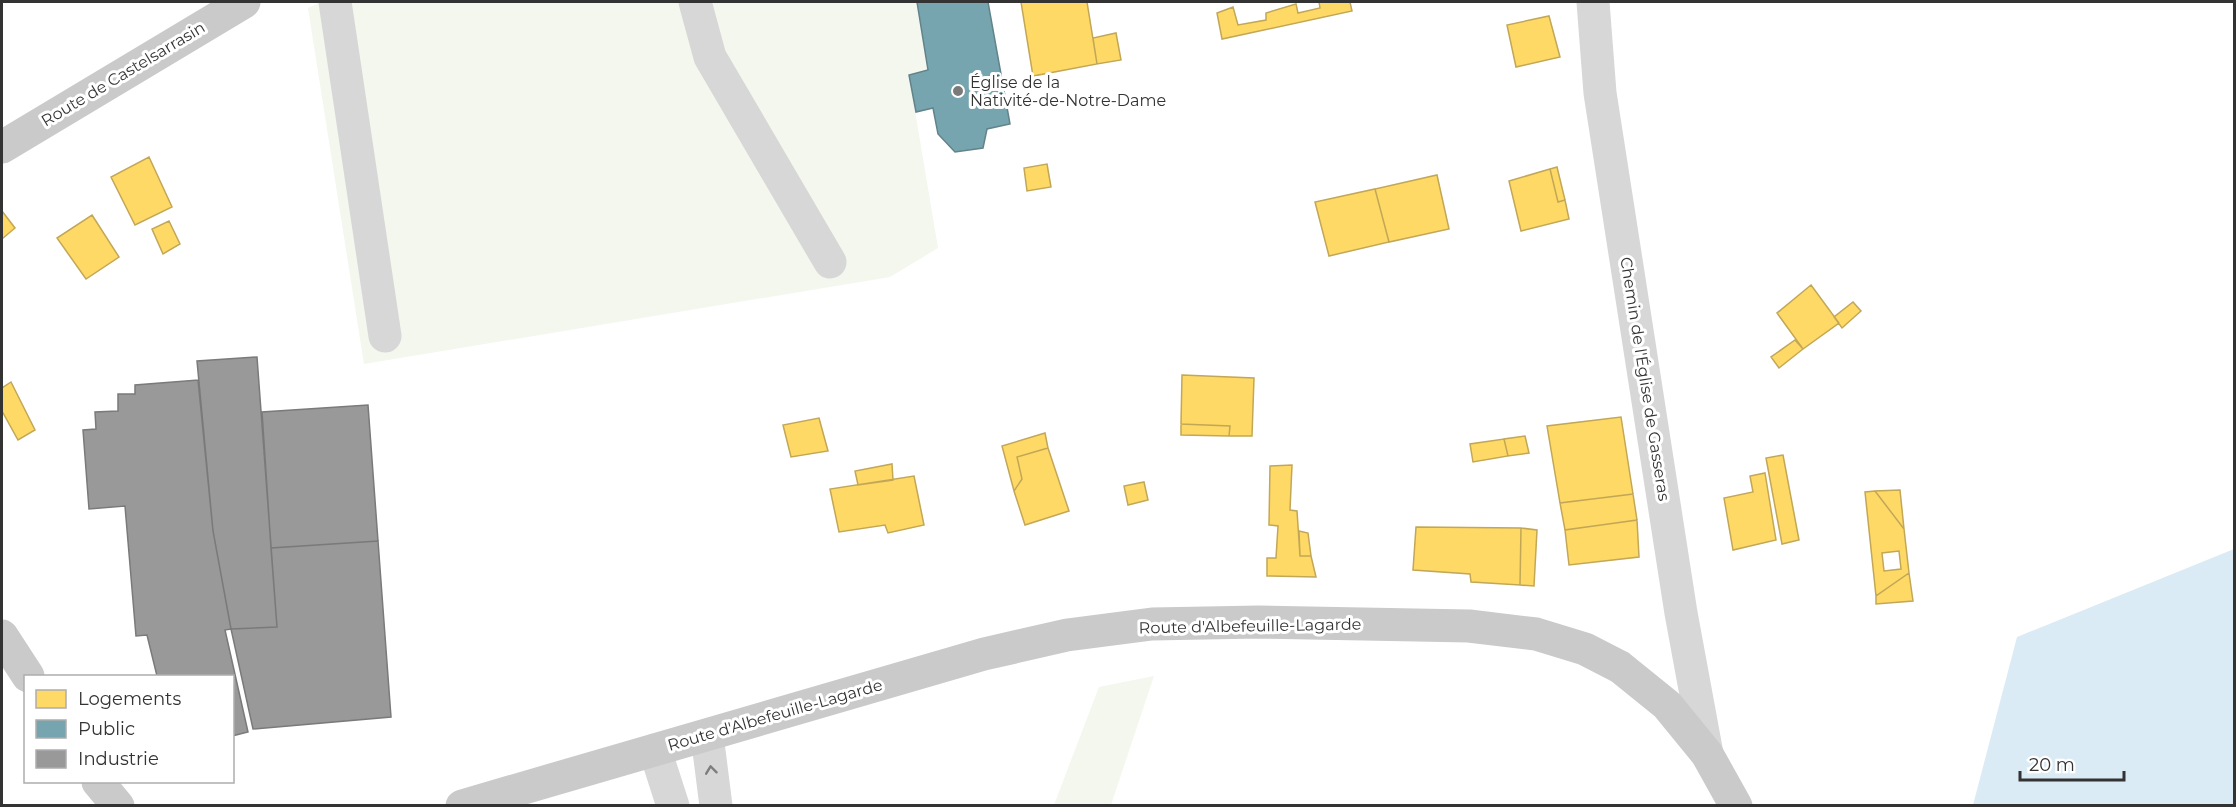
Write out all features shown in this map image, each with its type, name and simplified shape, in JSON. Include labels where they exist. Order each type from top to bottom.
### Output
[{"type":"main road","name":"Route de Castelsarrasin","points":[[2,147],[244,2]]},
{"type":"main road","name":"Route d'Albefeuille-Lagarde","points":[[462,806],[984,654],[1067,635],[1152,624],[1259,622],[1469,626],[1536,634],[1585,649],[1620,667],[1667,705],[1707,754],[1736,806]]},
{"type":"main road","points":[[2,636],[27,675]]},
{"type":"main road","points":[[99,783],[118,806]]},
{"type":"street","points":[[335,2],[385,336]]},
{"type":"street","points":[[695,2],[710,57],[830,262]]},
{"type":"street","name":"Chemin de l'Église de Gasseras","points":[[1593,2],[1600,93],[1681,613],[1707,754]]},
{"type":"street","points":[[706,735],[716,806]]},
{"type":"street","points":[[655,750],[673,806]]},
{"type":"shaded area","points":[[321,2],[917,2],[928,70],[909,75],[938,248],[890,277],[364,364],[308,8]]},
{"type":"shaded area","points":[[2234,549],[2234,805],[1973,805],[2017,637]]},
{"type":"shaded area","points":[[1154,676],[1111,805],[1054,805],[1099,687]]},
{"type":"building: Logements","points":[[1021,2],[1087,2],[1097,64],[1033,76]]},
{"type":"building: Logements","points":[[1319,2],[1350,2],[1352,11],[1222,39],[1217,13],[1233,7],[1238,25],[1266,20],[1266,13],[1296,4],[1298,13],[1320,8]]},
{"type":"building: Logements","points":[[1549,16],[1560,57],[1516,67],[1507,25]]},
{"type":"building: Logements","points":[[1116,33],[1121,60],[1097,64],[1093,38]]},
{"type":"building: Logements","points":[[149,157],[172,207],[135,225],[111,177]]},
{"type":"building: Logements","points":[[1047,164],[1051,187],[1027,191],[1024,168]]},
{"type":"building: Logements","points":[[1557,167],[1565,200],[1558,202],[1550,169]]},
{"type":"building: Logements","points":[[1550,169],[1558,202],[1565,200],[1569,219],[1521,231],[1509,181]]},
{"type":"building: Logements","points":[[1437,175],[1449,229],[1389,242],[1375,189]]},
{"type":"building: Logements","points":[[1375,189],[1389,242],[1329,256],[1315,202]]},
{"type":"building: Logements","points":[[2,211],[15,228],[2,239]]},
{"type":"building: Logements","points":[[92,215],[119,257],[86,279],[57,238]]},
{"type":"building: Logements","points":[[169,221],[180,244],[163,254],[152,229]]},
{"type":"building: Logements","points":[[1811,285],[1839,323],[1803,349],[1777,313]]},
{"type":"building: Logements","points":[[1853,302],[1861,311],[1842,328],[1834,317]]},
{"type":"building: Logements","points":[[1795,340],[1803,349],[1779,368],[1771,357]]},
{"type":"building: Logements","points":[[1182,375],[1254,378],[1252,436],[1229,436],[1230,426],[1181,424]]},
{"type":"building: Logements","points":[[11,382],[35,430],[18,440],[2,411],[2,388]]},
{"type":"building: Logements","points":[[1621,417],[1633,494],[1560,503],[1547,426]]},
{"type":"building: Logements","points":[[819,418],[828,451],[791,457],[783,425]]},
{"type":"building: Logements","points":[[1181,424],[1230,426],[1229,436],[1181,435]]},
{"type":"building: Logements","points":[[1045,433],[1048,448],[1017,457],[1022,479],[1014,491],[1002,446]]},
{"type":"building: Logements","points":[[1525,436],[1529,453],[1508,456],[1504,439]]},
{"type":"building: Logements","points":[[1504,439],[1508,456],[1473,462],[1470,444]]},
{"type":"building: Logements","points":[[1048,448],[1069,511],[1025,525],[1014,491],[1022,479],[1017,457]]},
{"type":"building: Logements","points":[[1783,455],[1799,540],[1782,544],[1766,458]]},
{"type":"building: Logements","points":[[892,464],[893,480],[858,485],[855,471]]},
{"type":"building: Logements","points":[[1292,465],[1290,510],[1297,511],[1300,556],[1311,556],[1316,577],[1267,576],[1267,558],[1276,558],[1278,526],[1269,525],[1270,466]]},
{"type":"building: Logements","points":[[1765,473],[1776,540],[1733,550],[1724,498],[1753,492],[1750,476]]},
{"type":"building: Logements","points":[[914,476],[924,525],[888,533],[885,525],[839,532],[830,489]]},
{"type":"building: Logements","points":[[1144,482],[1148,500],[1128,505],[1124,486]]},
{"type":"building: Logements","points":[[1900,490],[1904,529],[1875,491]]},
{"type":"building: Logements","points":[[1875,491],[1904,529],[1909,573],[1876,596],[1865,492]],"holes":[[[1899,551],[1901,569],[1884,571],[1882,553]]]},
{"type":"building: Logements","points":[[1633,494],[1637,520],[1565,530],[1560,503]]},
{"type":"building: Logements","points":[[1637,520],[1639,557],[1569,565],[1565,530]]},
{"type":"building: Logements","points":[[1416,527],[1521,528],[1520,585],[1471,582],[1470,574],[1413,570]]},
{"type":"building: Logements","points":[[1521,528],[1537,530],[1534,586],[1520,585]]},
{"type":"building: Logements","points":[[1299,531],[1308,533],[1311,556],[1300,556]]},
{"type":"building: Logements","points":[[1909,573],[1913,601],[1876,604],[1876,596]]},
{"type":"building: Public","name":"Église de la Nativité-de-Notre-Dame","points":[[917,2],[988,2],[1010,124],[987,129],[983,148],[955,152],[938,134],[933,108],[916,112],[909,75],[928,70]]},
{"type":"building: Industrie","points":[[257,357],[277,627],[231,629],[213,531],[197,361]]},
{"type":"building: Industrie","points":[[198,380],[213,531],[231,629],[225,630],[248,732],[234,736],[234,675],[157,675],[147,635],[136,636],[125,506],[89,509],[83,430],[96,429],[95,412],[118,411],[118,394],[135,394],[135,385]]},
{"type":"building: Industrie","points":[[368,405],[378,541],[271,548],[262,412]]},
{"type":"building: Industrie","points":[[378,541],[391,717],[253,729],[231,629],[277,627],[271,548]]},
{"type":"place","name":"Église de la Nativité-de-Notre-Dame","points":[[958,91]]}]
